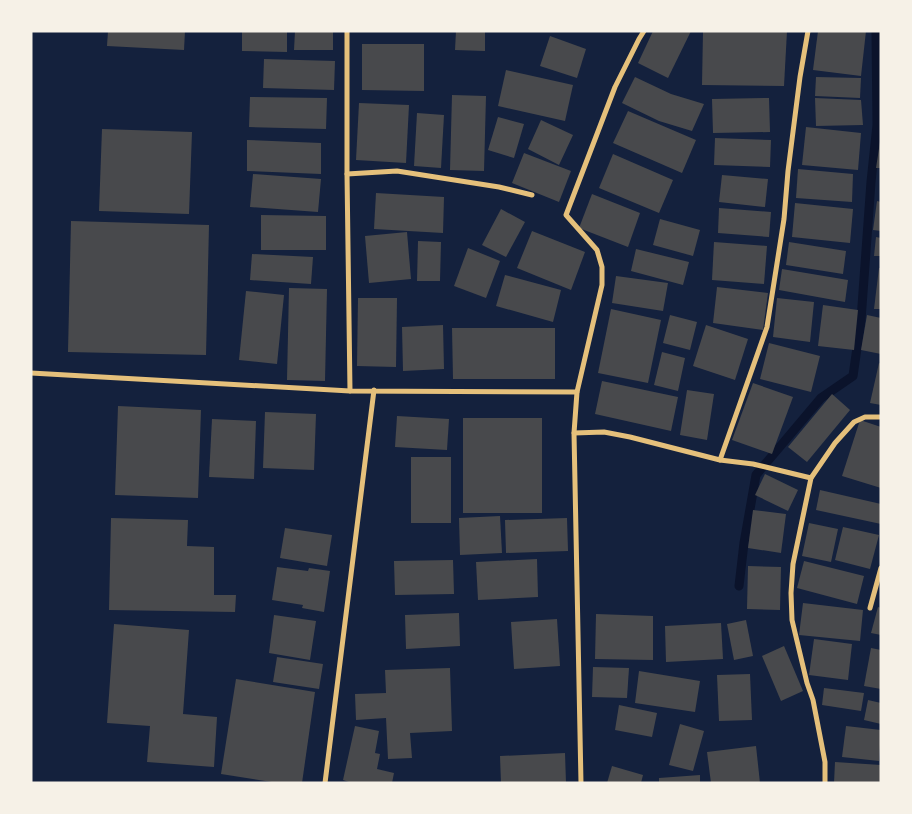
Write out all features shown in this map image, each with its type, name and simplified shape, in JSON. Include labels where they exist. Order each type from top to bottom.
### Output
[{"type":"street","points":[[347,31],[350,391]]},
{"type":"street","points":[[581,783],[574,433],[577,392],[602,285],[602,267],[596,250],[566,216],[615,87],[644,31]]},
{"type":"street","points":[[720,460],[767,327],[784,219],[800,77],[808,31]]},
{"type":"street","points":[[347,174],[397,171],[499,187],[532,195]]},
{"type":"street","points":[[31,373],[350,391],[577,392]]},
{"type":"street","points":[[325,783],[374,390]]},
{"type":"street","points":[[825,783],[826,762],[813,700],[792,620],[793,564],[811,478],[835,443],[854,422],[865,416],[881,417]]},
{"type":"street","points":[[574,433],[604,432],[720,460],[753,464],[811,478]]},
{"type":"street","points":[[870,608],[881,568]]},
{"type":"building","points":[[108,31],[185,31],[184,50],[107,46]]},
{"type":"building","points":[[242,31],[287,31],[287,52],[242,51]]},
{"type":"building","points":[[295,31],[333,31],[333,50],[294,50]]},
{"type":"building","points":[[456,31],[485,31],[485,51],[455,50]]},
{"type":"building","points":[[653,31],[691,31],[668,78],[638,63]]},
{"type":"building","points":[[703,31],[787,31],[784,86],[702,85]]},
{"type":"building","points":[[818,31],[866,31],[861,76],[813,70]]},
{"type":"building","points":[[550,36],[586,49],[577,78],[540,66]]},
{"type":"building","points":[[362,44],[424,44],[424,91],[362,90]]},
{"type":"building","points":[[264,59],[335,61],[334,90],[263,88]]},
{"type":"building","points":[[506,70],[573,85],[565,121],[498,106]]},
{"type":"building","points":[[635,77],[671,94],[704,104],[692,131],[659,121],[622,103]]},
{"type":"building","points":[[816,77],[861,78],[860,98],[815,96]]},
{"type":"building","points":[[452,95],[486,96],[484,171],[450,170]]},
{"type":"building","points":[[250,97],[327,98],[326,129],[249,127]]},
{"type":"building","points":[[769,98],[770,132],[713,133],[712,99]]},
{"type":"building","points":[[815,98],[861,100],[863,125],[816,126]]},
{"type":"building","points":[[359,103],[409,105],[406,163],[356,160]]},
{"type":"building","points":[[628,111],[696,140],[682,173],[613,143]]},
{"type":"building","points":[[417,113],[444,115],[441,168],[414,166]]},
{"type":"building","points":[[498,117],[524,124],[514,158],[488,150]]},
{"type":"building","points":[[541,120],[573,135],[559,165],[528,149]]},
{"type":"building","points":[[806,127],[861,133],[858,170],[802,165]]},
{"type":"building","points":[[102,129],[192,132],[189,214],[99,211]]},
{"type":"building","points":[[715,138],[771,140],[770,167],[714,165]]},
{"type":"building","points":[[247,140],[321,143],[321,174],[247,171]]},
{"type":"building","points":[[880,142],[881,168],[876,168]]},
{"type":"building","points":[[524,153],[571,171],[559,202],[512,183]]},
{"type":"building","points":[[613,154],[673,180],[659,213],[599,188]]},
{"type":"building","points":[[798,169],[853,174],[852,202],[796,198]]},
{"type":"building","points":[[253,174],[321,179],[318,212],[250,207]]},
{"type":"building","points":[[722,175],[768,179],[765,207],[719,202]]},
{"type":"building","points":[[376,193],[444,197],[443,233],[374,229]]},
{"type":"building","points":[[592,194],[640,213],[628,247],[579,228]]},
{"type":"building","points":[[877,201],[881,202],[881,231],[873,230]]},
{"type":"building","points":[[795,203],[853,209],[850,243],[792,237]]},
{"type":"building","points":[[719,208],[771,212],[769,237],[718,233]]},
{"type":"building","points":[[501,209],[525,222],[506,257],[482,245]]},
{"type":"building","points":[[261,215],[326,216],[326,250],[261,250]]},
{"type":"building","points":[[660,219],[700,230],[693,256],[653,245]]},
{"type":"building","points":[[71,221],[209,225],[206,355],[68,352]]},
{"type":"building","points":[[532,231],[585,252],[571,290],[517,268]]},
{"type":"building","points":[[407,232],[411,279],[369,283],[365,236]]},
{"type":"building","points":[[876,237],[881,238],[881,256],[874,256]]},
{"type":"building","points":[[418,241],[441,242],[440,281],[417,281]]},
{"type":"building","points":[[714,242],[767,246],[764,284],[712,280]]},
{"type":"building","points":[[789,242],[846,251],[843,274],[786,265]]},
{"type":"building","points":[[468,248],[500,261],[486,298],[454,286]]},
{"type":"building","points":[[636,249],[689,262],[683,285],[631,271]]},
{"type":"building","points":[[252,254],[313,257],[311,284],[250,280]]},
{"type":"building","points":[[879,268],[881,268],[881,309],[874,309]]},
{"type":"building","points":[[782,269],[848,280],[845,302],[779,290]]},
{"type":"building","points":[[505,275],[561,290],[553,322],[496,306]]},
{"type":"building","points":[[616,276],[668,283],[663,311],[612,303]]},
{"type":"building","points":[[717,287],[768,293],[763,330],[713,323]]},
{"type":"building","points":[[289,288],[327,289],[325,381],[287,380]]},
{"type":"building","points":[[246,291],[284,295],[277,364],[239,360]]},
{"type":"building","points":[[358,298],[397,298],[396,367],[357,366]]},
{"type":"building","points":[[777,298],[814,302],[810,342],[773,337]]},
{"type":"building","points":[[823,305],[858,310],[854,350],[818,346]]},
{"type":"building","points":[[611,309],[661,320],[648,383],[598,373]]},
{"type":"building","points":[[670,315],[697,322],[690,350],[663,343]]},
{"type":"building","points":[[867,315],[881,318],[881,354],[861,350]]},
{"type":"building","points":[[443,325],[444,369],[403,371],[402,327]]},
{"type":"building","points":[[706,325],[748,339],[735,380],[693,366]]},
{"type":"building","points":[[452,328],[555,328],[555,379],[453,379]]},
{"type":"building","points":[[769,343],[820,356],[811,392],[760,379]]},
{"type":"building","points":[[662,352],[685,358],[678,391],[654,385]]},
{"type":"building","points":[[879,363],[881,364],[881,405],[870,403]]},
{"type":"building","points":[[602,381],[678,397],[671,431],[595,414]]},
{"type":"building","points":[[753,383],[793,397],[772,454],[732,440]]},
{"type":"building","points":[[687,390],[714,394],[707,440],[680,435]]},
{"type":"building","points":[[832,394],[850,410],[807,462],[788,447]]},
{"type":"building","points":[[118,406],[201,410],[198,498],[115,495]]},
{"type":"building","points":[[265,412],[316,414],[314,470],[263,468]]},
{"type":"building","points":[[397,416],[449,419],[447,450],[395,447]]},
{"type":"building","points":[[463,418],[542,418],[542,513],[463,513]]},
{"type":"building","points":[[212,419],[256,421],[254,479],[209,477]]},
{"type":"building","points":[[860,420],[881,427],[881,488],[842,476]]},
{"type":"building","points":[[411,457],[451,457],[451,523],[411,523]]},
{"type":"building","points":[[765,474],[798,490],[788,511],[755,495]]},
{"type":"building","points":[[820,490],[881,504],[881,524],[816,510]]},
{"type":"building","points":[[753,510],[786,514],[781,553],[748,548]]},
{"type":"building","points":[[500,516],[502,553],[460,555],[459,518]]},
{"type":"building","points":[[111,518],[188,520],[187,546],[214,547],[214,595],[236,595],[235,612],[109,610]]},
{"type":"building","points":[[567,518],[568,551],[506,553],[505,520]]},
{"type":"building","points":[[809,523],[838,529],[831,562],[802,556]]},
{"type":"building","points":[[843,527],[879,535],[870,569],[835,560]]},
{"type":"building","points":[[285,528],[332,535],[327,566],[280,558]]},
{"type":"building","points":[[537,559],[538,597],[478,600],[476,562]]},
{"type":"building","points":[[453,560],[454,594],[395,595],[394,561]]},
{"type":"building","points":[[804,561],[864,576],[857,604],[797,588]]},
{"type":"building","points":[[748,566],[781,567],[780,610],[747,609]]},
{"type":"building","points":[[277,567],[308,571],[309,568],[330,571],[324,612],[302,608],[303,605],[272,600]]},
{"type":"building","points":[[803,603],[863,610],[860,641],[799,635]]},
{"type":"building","points":[[878,607],[881,608],[881,635],[871,633]]},
{"type":"building","points":[[459,613],[460,646],[406,649],[405,615]]},
{"type":"building","points":[[596,614],[653,616],[653,660],[595,659]]},
{"type":"building","points":[[274,615],[316,621],[310,660],[269,653]]},
{"type":"building","points":[[557,619],[560,666],[514,669],[511,622]]},
{"type":"building","points":[[746,620],[753,656],[734,660],[727,624]]},
{"type":"building","points":[[721,623],[723,659],[666,662],[665,626]]},
{"type":"building","points":[[114,624],[189,630],[183,714],[217,717],[214,767],[147,762],[150,726],[107,723]]},
{"type":"building","points":[[814,639],[852,644],[848,680],[809,675]]},
{"type":"building","points":[[784,646],[803,691],[781,701],[762,656]]},
{"type":"building","points":[[871,648],[881,650],[881,689],[864,686]]},
{"type":"building","points":[[277,657],[323,664],[319,689],[273,682]]},
{"type":"building","points":[[593,667],[629,668],[627,698],[592,697]]},
{"type":"building","points":[[450,668],[452,731],[410,733],[412,758],[388,759],[386,718],[356,720],[355,694],[386,693],[385,670]]},
{"type":"building","points":[[639,671],[700,681],[695,712],[635,703]]},
{"type":"building","points":[[750,674],[752,720],[719,721],[717,675]]},
{"type":"building","points":[[236,679],[315,692],[302,783],[278,783],[221,774]]},
{"type":"building","points":[[824,688],[864,693],[861,711],[822,705]]},
{"type":"building","points":[[868,700],[881,703],[881,724],[864,720]]},
{"type":"building","points":[[619,705],[657,713],[652,737],[615,730]]},
{"type":"building","points":[[680,724],[704,731],[693,771],[669,765]]},
{"type":"building","points":[[355,726],[379,731],[375,753],[380,754],[377,769],[394,773],[392,783],[352,783],[343,780]]},
{"type":"building","points":[[846,726],[881,730],[879,761],[842,757]]},
{"type":"building","points":[[756,746],[760,783],[711,783],[707,752]]},
{"type":"building","points":[[565,753],[566,783],[501,783],[500,756]]},
{"type":"building","points":[[835,762],[881,765],[881,783],[834,783]]},
{"type":"building","points":[[612,766],[643,775],[641,783],[607,783]]},
{"type":"building","points":[[700,775],[700,783],[659,783],[659,778]]},
{"type":"waterway","points":[[739,586],[744,543],[756,475],[821,398],[853,376],[861,320],[877,125],[876,31]]}]
